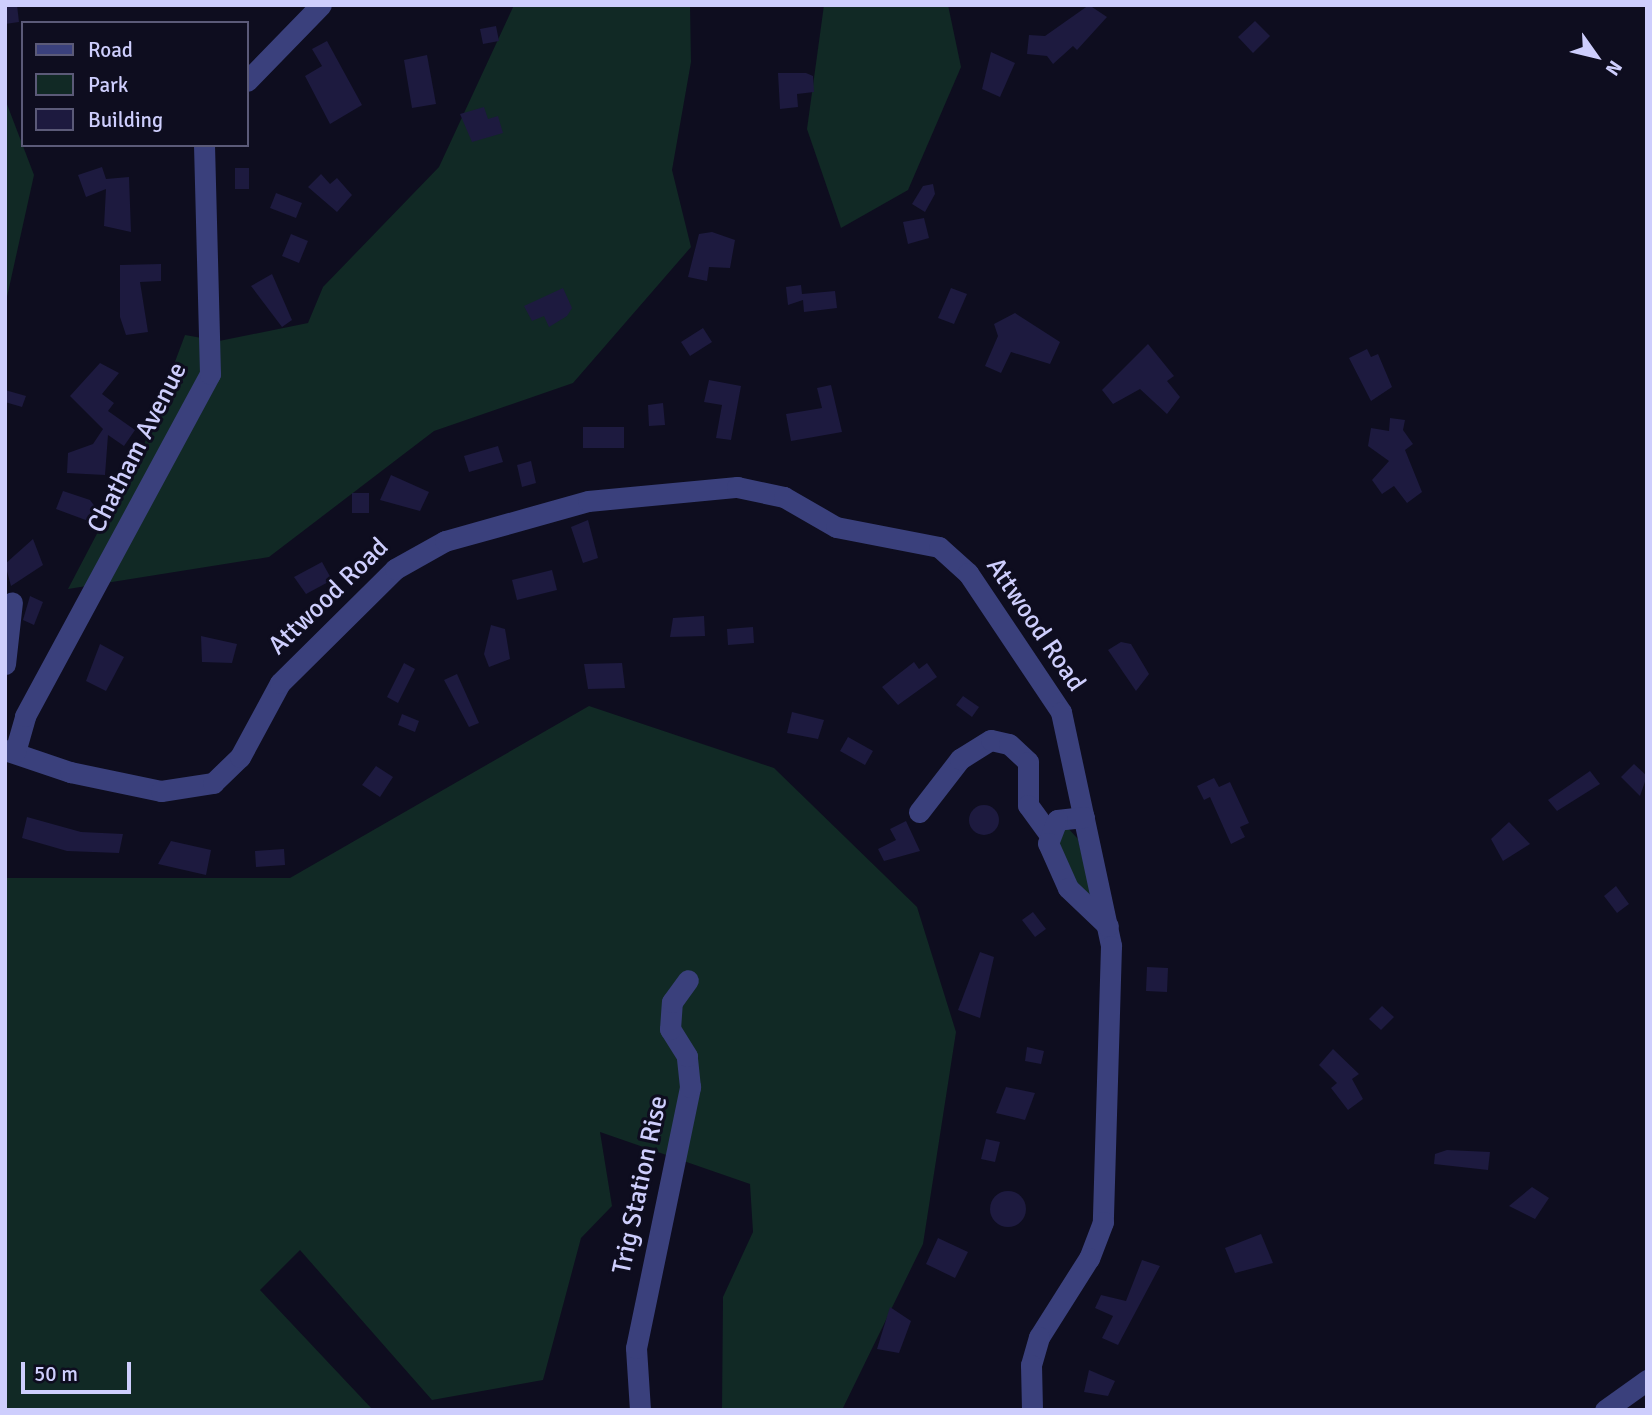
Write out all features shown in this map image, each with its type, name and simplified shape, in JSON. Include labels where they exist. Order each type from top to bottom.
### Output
[{"type":"street","points":[[248,80],[321,5]]},
{"type":"street","name":"Chatham Avenue","points":[[10,751],[25,716],[210,374],[204,147]]},
{"type":"street","name":"Attwood Road","points":[[10,751],[70,772],[161,791],[213,783],[240,757],[279,683],[331,628],[422,550],[587,501],[737,487],[784,497],[836,527],[917,541],[955,559],[1055,701],[1071,743],[1108,926],[1113,995],[1105,1210],[1096,1245],[1039,1337],[1031,1365],[1032,1410]]},
{"type":"street","points":[[5,664],[12,602]]},
{"type":"street","points":[[919,812],[960,759],[991,740],[1009,744],[1028,762],[1028,805],[1048,832],[1068,888],[1108,926]]},
{"type":"street","points":[[1048,832],[1057,820],[1084,817]]},
{"type":"street","name":"Trig Station Rise","points":[[640,1410],[636,1348],[690,1087],[687,1056],[670,1029],[672,1002],[688,980]]},
{"type":"street","points":[[1605,1410],[1647,1380]]},
{"type":"green space","points":[[514,5],[690,5],[691,62],[672,170],[691,247],[573,383],[434,431],[269,557],[68,589],[145,442],[185,335],[219,341],[308,323],[323,287],[439,167]]},
{"type":"green space","points":[[824,5],[948,5],[961,67],[908,190],[841,228],[807,129]]},
{"type":"green space","points":[[5,99],[21,147],[23,147],[34,175],[5,306]]},
{"type":"green space","points":[[589,706],[774,768],[917,907],[956,1032],[923,1244],[842,1410],[722,1410],[723,1297],[753,1232],[750,1184],[600,1132],[612,1206],[581,1238],[543,1380],[432,1400],[300,1250],[260,1290],[373,1410],[5,1410],[5,878],[290,878]]},
{"type":"green space","points":[[1066,826],[1078,839],[1094,905],[1083,900],[1055,838]]},
{"type":"building","points":[[5,5],[17,5],[19,22],[5,24]]},
{"type":"building","points":[[1089,5],[1107,17],[1077,50],[1073,46],[1053,64],[1047,56],[1027,54],[1029,35],[1045,36]]},
{"type":"building","points":[[1255,21],[1270,36],[1253,53],[1238,37]]},
{"type":"building","points":[[496,26],[499,41],[483,44],[480,29]]},
{"type":"building","points":[[327,41],[362,105],[330,124],[305,76],[322,66],[312,49]]},
{"type":"building","points":[[991,52],[1015,63],[1000,97],[982,89]]},
{"type":"building","points":[[427,55],[436,104],[412,108],[404,60]]},
{"type":"building","points":[[778,73],[806,73],[813,76],[814,92],[797,94],[798,107],[780,109]]},
{"type":"building","points":[[484,107],[488,119],[498,116],[503,133],[472,142],[460,114]]},
{"type":"building","points":[[102,167],[106,179],[129,177],[131,232],[104,226],[106,189],[86,197],[78,175]]},
{"type":"building","points":[[235,168],[249,168],[249,189],[235,189]]},
{"type":"building","points":[[321,174],[330,184],[337,178],[352,195],[337,212],[308,187]]},
{"type":"building","points":[[933,184],[935,194],[925,212],[912,204],[923,186]]},
{"type":"building","points":[[276,193],[302,203],[296,218],[270,208]]},
{"type":"building","points":[[924,218],[929,238],[908,244],[903,222]]},
{"type":"building","points":[[712,232],[735,240],[730,268],[709,267],[707,281],[688,277],[699,234]]},
{"type":"building","points":[[291,234],[308,241],[299,263],[282,256]]},
{"type":"building","points":[[161,264],[161,281],[140,282],[148,332],[126,335],[120,317],[120,265]]},
{"type":"building","points":[[272,274],[292,320],[282,327],[251,286]]},
{"type":"building","points":[[801,285],[802,294],[835,291],[837,308],[804,312],[803,300],[788,305],[786,287]]},
{"type":"building","points":[[563,288],[572,308],[567,316],[549,327],[544,316],[532,321],[524,306]]},
{"type":"building","points":[[951,288],[967,294],[954,324],[938,318]]},
{"type":"building","points":[[1015,313],[1060,342],[1050,364],[1011,352],[1001,373],[985,366],[998,336],[994,324]]},
{"type":"building","points":[[703,328],[712,342],[690,356],[681,342]]},
{"type":"building","points":[[1148,344],[1174,376],[1167,381],[1180,397],[1167,414],[1140,389],[1113,404],[1102,390]]},
{"type":"building","points":[[1367,349],[1371,357],[1378,354],[1392,387],[1371,401],[1349,358]]},
{"type":"building","points":[[100,363],[119,373],[102,394],[114,403],[108,411],[135,430],[124,446],[108,435],[105,475],[67,473],[68,453],[93,444],[103,429],[70,396]]},
{"type":"building","points":[[709,380],[741,386],[731,440],[716,438],[722,405],[704,402]]},
{"type":"building","points":[[831,385],[842,432],[791,441],[786,414],[822,408],[817,388]]},
{"type":"building","points":[[5,390],[26,396],[22,407],[5,402]]},
{"type":"building","points":[[663,403],[665,425],[649,426],[648,405]]},
{"type":"building","points":[[1390,418],[1405,420],[1403,430],[1413,444],[1405,450],[1422,492],[1407,503],[1394,486],[1382,494],[1372,480],[1389,461],[1368,446],[1371,428],[1389,431]]},
{"type":"building","points":[[583,427],[624,427],[624,448],[583,448]]},
{"type":"building","points":[[498,446],[503,462],[469,472],[464,456]]},
{"type":"building","points":[[531,461],[536,483],[522,487],[517,465]]},
{"type":"building","points":[[391,475],[429,492],[420,511],[380,500]]},
{"type":"building","points":[[63,491],[90,500],[96,508],[91,522],[56,509]]},
{"type":"building","points":[[352,493],[369,493],[369,513],[352,513]]},
{"type":"building","points":[[588,520],[598,558],[583,563],[571,527]]},
{"type":"building","points":[[33,539],[43,565],[11,586],[5,564]]},
{"type":"building","points":[[322,562],[332,580],[306,594],[294,577]]},
{"type":"building","points":[[552,570],[557,590],[517,600],[512,580]]},
{"type":"building","points":[[30,596],[43,602],[34,625],[23,620]]},
{"type":"building","points":[[704,616],[705,636],[670,637],[673,618]]},
{"type":"building","points":[[491,625],[505,629],[510,659],[489,667],[484,654]]},
{"type":"building","points":[[753,627],[754,643],[728,645],[727,629]]},
{"type":"building","points":[[201,636],[237,644],[232,663],[202,662]]},
{"type":"building","points":[[1121,642],[1131,644],[1149,674],[1136,691],[1108,650]]},
{"type":"building","points":[[100,644],[124,657],[106,691],[86,681]]},
{"type":"building","points":[[914,662],[919,669],[927,663],[937,677],[898,705],[882,687]]},
{"type":"building","points":[[404,663],[415,669],[398,703],[387,697]]},
{"type":"building","points":[[622,663],[625,688],[588,689],[584,664]]},
{"type":"building","points":[[457,674],[479,723],[469,727],[444,680]]},
{"type":"building","points":[[963,696],[979,707],[972,717],[956,705]]},
{"type":"building","points":[[792,712],[824,720],[818,739],[787,733]]},
{"type":"building","points":[[402,714],[419,721],[415,732],[398,725]]},
{"type":"building","points":[[848,737],[873,751],[865,765],[840,751]]},
{"type":"building","points":[[1634,764],[1647,776],[1640,796],[1621,777]]},
{"type":"building","points":[[376,766],[393,777],[380,797],[362,785]]},
{"type":"building","points":[[1590,771],[1600,784],[1557,811],[1548,800]]},
{"type":"building","points":[[1214,778],[1219,787],[1230,782],[1249,823],[1240,827],[1245,837],[1231,844],[1210,797],[1204,800],[1197,786]]},
{"type":"building","points":[[984,805],[995,809],[999,820],[995,831],[984,835],[973,831],[969,820],[973,809]]},
{"type":"building","points":[[27,817],[81,832],[123,834],[119,853],[67,851],[22,838]]},
{"type":"building","points":[[906,821],[920,851],[884,861],[878,849],[896,840],[890,829]]},
{"type":"building","points":[[1509,822],[1530,844],[1503,861],[1491,839]]},
{"type":"building","points":[[171,841],[211,850],[206,875],[158,864]]},
{"type":"building","points":[[284,849],[285,865],[256,867],[255,851]]},
{"type":"building","points":[[1616,886],[1629,904],[1617,913],[1604,896]]},
{"type":"building","points":[[1033,912],[1046,929],[1035,937],[1022,920]]},
{"type":"building","points":[[980,952],[994,957],[980,1018],[958,1010]]},
{"type":"building","points":[[1147,967],[1168,968],[1167,992],[1146,991]]},
{"type":"building","points":[[1382,1006],[1394,1017],[1381,1030],[1369,1019]]},
{"type":"building","points":[[1027,1047],[1044,1051],[1041,1064],[1025,1061]]},
{"type":"building","points":[[1333,1049],[1359,1074],[1352,1079],[1363,1099],[1348,1110],[1331,1088],[1337,1083],[1319,1065]]},
{"type":"building","points":[[1006,1087],[1035,1093],[1025,1120],[996,1113]]},
{"type":"building","points":[[986,1139],[1000,1142],[995,1162],[981,1159]]},
{"type":"building","points":[[1447,1150],[1490,1152],[1488,1170],[1434,1164],[1435,1154]]},
{"type":"building","points":[[1532,1187],[1549,1198],[1535,1219],[1509,1206]]},
{"type":"building","points":[[1008,1191],[1021,1196],[1026,1209],[1021,1222],[1008,1227],[995,1222],[990,1209],[995,1196]]},
{"type":"building","points":[[1261,1234],[1273,1263],[1235,1273],[1225,1248]]},
{"type":"building","points":[[938,1238],[968,1252],[955,1278],[926,1264]]},
{"type":"building","points":[[1142,1260],[1160,1266],[1118,1345],[1102,1338],[1113,1316],[1095,1308],[1101,1295],[1126,1301]]},
{"type":"building","points":[[890,1307],[911,1321],[899,1353],[877,1349]]},
{"type":"building","points":[[1089,1370],[1115,1381],[1108,1396],[1084,1392]]}]
